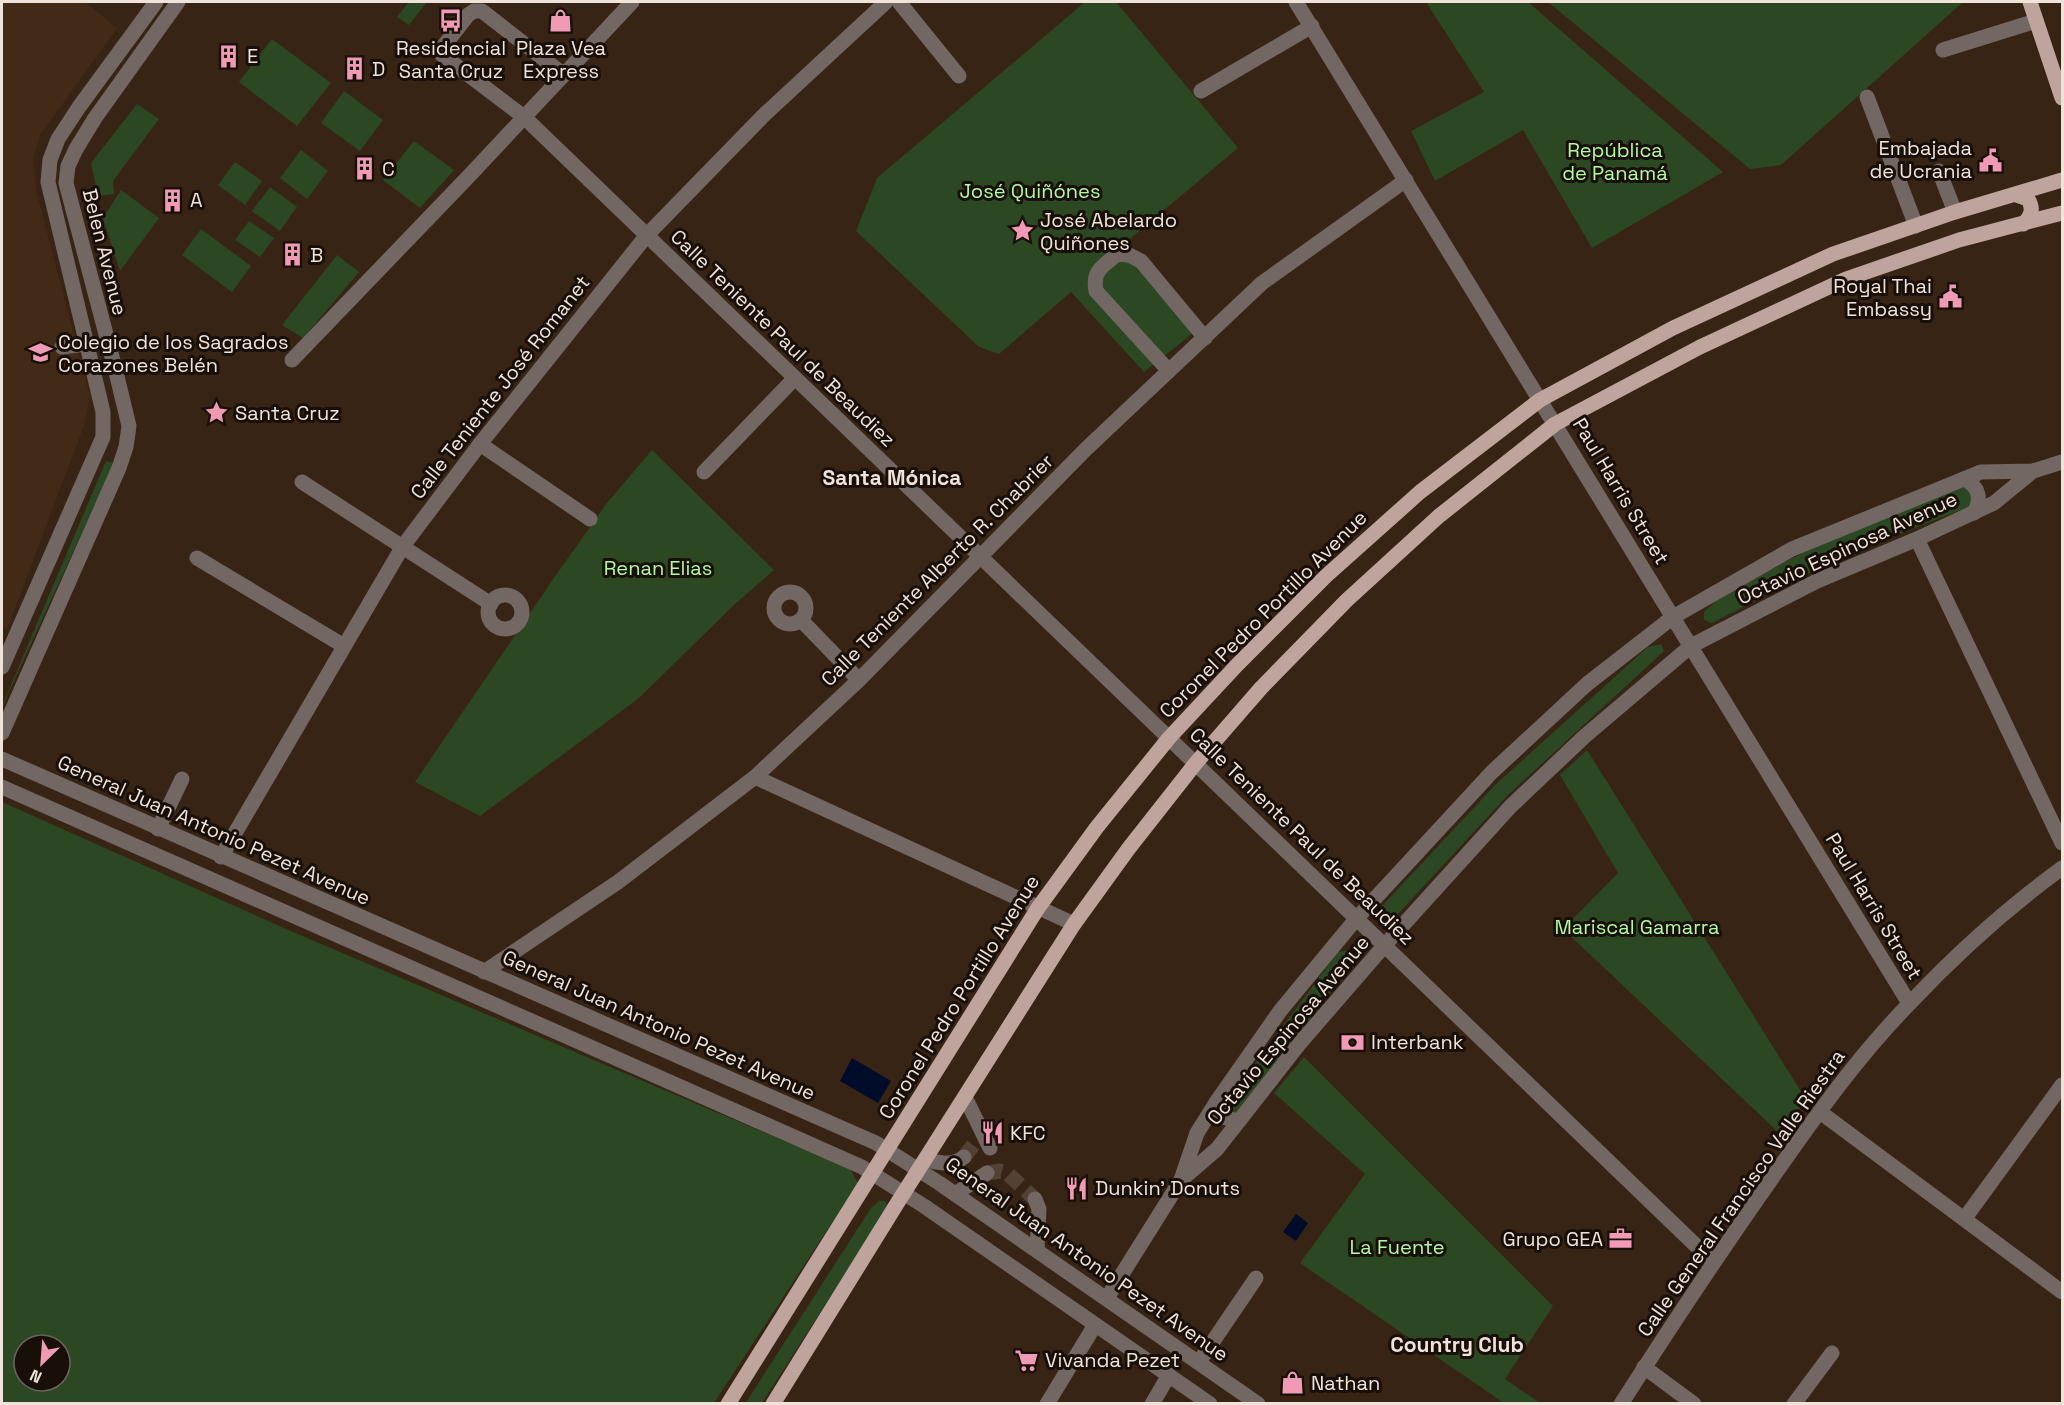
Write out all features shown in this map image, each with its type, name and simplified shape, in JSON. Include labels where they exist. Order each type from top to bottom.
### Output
[{"type":"main road","points":[[2030,2],[2062,98]]},
{"type":"main road","name":"Coronel Pedro Portillo Avenue","points":[[728,1404],[1038,908],[1096,827],[1168,738],[1237,665],[1335,569],[1420,492],[1540,400],[1673,328],[1833,254],[2062,180]]},
{"type":"main road","points":[[2016,195],[2028,199],[2032,208],[2030,217],[2023,224]]},
{"type":"main road","points":[[773,1404],[1074,924],[1129,848],[1195,764],[1261,688],[1347,600],[1439,516],[1555,424],[1700,346],[1846,279],[1959,240],[2062,213]]},
{"type":"street","name":"Belen Avenue","points":[[2,667],[103,437],[103,412],[48,182],[50,160],[58,139],[79,107],[156,2]]},
{"type":"street","name":"Belen Avenue","points":[[2,733],[124,453],[129,426],[70,202],[66,183],[68,166],[95,118],[178,2]]},
{"type":"street","points":[[292,360],[632,2]]},
{"type":"street","name":"Calle Teniente José Romanet","points":[[221,857],[403,546],[480,444],[646,235],[764,115],[886,2]]},
{"type":"street","points":[[899,2],[959,76]]},
{"type":"street","name":"Paul Harris Street","points":[[1296,2],[1909,1003]]},
{"type":"street","name":"Calle Teniente Paul de Beaudiez","points":[[564,75],[482,11],[474,11],[468,15],[442,48],[441,54],[524,117],[1713,1262]]},
{"type":"street","points":[[1943,50],[2036,21]]},
{"type":"street","points":[[1201,91],[1312,26]]},
{"type":"street","points":[[1868,97],[1916,226]]},
{"type":"street","points":[[1939,171],[1955,213]]},
{"type":"street","name":"Calle Teniente Alberto R. Chabrier","points":[[484,972],[618,882],[755,777],[858,680],[981,558],[1086,449],[1262,282],[1406,180]]},
{"type":"street","points":[[1169,372],[1096,291],[1094,279],[1097,272],[1117,254],[1129,255],[1141,261],[1205,338]]},
{"type":"street","points":[[62,347],[87,344]]},
{"type":"street","points":[[704,472],[795,378]]},
{"type":"street","points":[[100,444],[124,453]]},
{"type":"street","points":[[480,444],[590,519]]},
{"type":"street","name":"Octavio Espinosa Avenue","points":[[1107,1298],[1181,1180],[1197,1133],[1280,1011],[1356,919],[1492,772],[1587,684],[1673,616],[1792,549],[1981,472],[2033,471],[2062,462]]},
{"type":"street","name":"Octavio Espinosa Avenue","points":[[1181,1180],[1217,1149],[1300,1042],[1510,807],[1585,736],[1691,646],[1817,581],[1974,513],[2000,499],[2033,471]]},
{"type":"street","points":[[1964,479],[1977,489],[1978,506],[1974,513]]},
{"type":"street","points":[[302,482],[490,604]]},
{"type":"street","points":[[1917,539],[2062,843]]},
{"type":"street","points":[[196,558],[344,646]]},
{"type":"street","points":[[801,620],[858,680]]},
{"type":"street","name":"General Juan Antonio Pezet Avenue","points":[[2,759],[922,1165],[955,1194],[1258,1404]]},
{"type":"street","points":[[755,777],[1074,924]]},
{"type":"street","points":[[158,829],[182,779]]},
{"type":"street","points":[[2,786],[874,1173],[1210,1404]]},
{"type":"street","name":"Calle General Francisco Valle Riestra","points":[[1621,1404],[1713,1262],[1847,1076],[1909,1003],[1958,954],[2005,912],[2062,868]]},
{"type":"street","points":[[1965,1218],[2062,1085]]},
{"type":"street","points":[[966,1097],[983,1140]]},
{"type":"street","points":[[1217,1101],[1218,1108],[1226,1118],[1239,1121]]},
{"type":"street","points":[[1820,1112],[2062,1292]]},
{"type":"street","points":[[922,1165],[951,1164],[964,1157]]},
{"type":"street","points":[[955,1194],[987,1173]]},
{"type":"street","points":[[1035,1199],[1039,1209],[1037,1250]]},
{"type":"street","points":[[1199,1362],[1256,1278]]},
{"type":"street","points":[[1047,1404],[1095,1325]]},
{"type":"street","points":[[1794,1404],[1832,1353]]},
{"type":"street","points":[[1644,1367],[1694,1404]]},
{"type":"street","points":[[1152,1404],[1169,1375]]},
{"type":"shaded area","name":"Colegio de los Sagrados Corazones Belén","points":[[2,2],[85,2],[117,28],[40,135],[33,160],[36,190],[90,396],[85,423],[7,629],[2,626]]},
{"type":"green space","points":[[409,2],[427,2],[409,25],[397,17]]},
{"type":"green space","name":"José Quiñónes","points":[[1085,2],[1116,2],[1238,148],[1126,242],[1198,327],[1144,372],[1071,292],[999,354],[979,347],[856,231],[877,178]]},
{"type":"green space","name":"República de Panamá","points":[[1426,2],[1528,2],[1723,172],[1592,248],[1523,130],[1435,181],[1411,131],[1484,92]]},
{"type":"green space","points":[[1548,2],[1963,2],[1781,165],[1750,169]]},
{"type":"green space","points":[[272,39],[331,83],[297,126],[239,82]]},
{"type":"green space","points":[[344,91],[383,120],[360,151],[321,123]]},
{"type":"green space","points":[[137,104],[159,119],[113,181],[114,194],[98,196],[91,163]]},
{"type":"green space","points":[[414,141],[454,170],[420,208],[383,180]]},
{"type":"green space","points":[[301,150],[328,171],[307,199],[280,178]]},
{"type":"green space","points":[[235,162],[262,181],[245,205],[218,185]]},
{"type":"green space","points":[[270,187],[297,207],[280,231],[252,211]]},
{"type":"green space","points":[[121,190],[159,218],[120,271],[103,218]]},
{"type":"green space","points":[[249,221],[274,238],[260,257],[235,240]]},
{"type":"green space","points":[[201,229],[251,266],[232,292],[182,255]]},
{"type":"green space","points":[[337,255],[359,272],[303,338],[282,325]]},
{"type":"green space","name":"Renan Elias","points":[[652,450],[774,570],[735,604],[639,698],[480,816],[415,782],[607,503]]},
{"type":"green space","points":[[106,461],[114,463],[2,707],[2,706]]},
{"type":"green space","points":[[1965,487],[1973,492],[1971,506],[1836,559],[1712,623],[1704,620],[1704,612],[1720,597],[1836,535]]},
{"type":"green space","points":[[1661,644],[1664,651],[1509,794],[1396,916],[1389,918],[1382,916],[1381,907],[1497,783],[1648,647]]},
{"type":"green space","name":"Mariscal Gamarra","points":[[1587,750],[1807,1101],[1777,1131],[1563,929],[1618,873],[1560,775]]},
{"type":"green space","points":[[2,802],[286,929],[850,1169],[858,1183],[714,1403],[2,1403]]},
{"type":"green space","points":[[1349,950],[1354,955],[1353,962],[1242,1109],[1233,1114],[1227,1110],[1228,1100],[1338,952]]},
{"type":"green space","name":"La Fuente","points":[[1304,1057],[1553,1306],[1505,1379],[1540,1403],[1504,1403],[1300,1263],[1365,1174],[1274,1093]]},
{"type":"green space","points":[[879,1201],[885,1201],[888,1207],[762,1403],[745,1404],[871,1208]]},
{"type":"water","points":[[852,1058],[891,1081],[878,1103],[840,1081]]},
{"type":"water","points":[[1296,1214],[1308,1223],[1296,1241],[1283,1232]]},
{"type":"tunnel","points":[[964,1157],[977,1140]]},
{"type":"tunnel","points":[[987,1173],[1000,1171],[1007,1173],[1035,1199]]},
{"type":"place","name":"Plaza Vea Express","points":[[561,20]]},
{"type":"place","name":"Residencial Santa Cruz","points":[[451,21]]},
{"type":"place","name":"E","points":[[229,56]]},
{"type":"place","name":"D","points":[[354,69]]},
{"type":"place","name":"Embajada de Ucrania","points":[[1990,160]]},
{"type":"place","name":"C","points":[[364,169]]},
{"type":"place","name":"A","points":[[172,200]]},
{"type":"place","name":"José Abelardo Quiñones","points":[[1022,231]]},
{"type":"place","name":"B","points":[[292,255]]},
{"type":"place","name":"Royal Thai Embassy","points":[[1950,297]]},
{"type":"place","name":"Colegio de los Sagrados Corazones Belén","points":[[40,353]]},
{"type":"place","name":"Santa Cruz","points":[[217,413]]},
{"type":"place","name":"Interbank","points":[[1353,1042]]},
{"type":"place","name":"KFC","points":[[992,1133]]},
{"type":"place","name":"Dunkin' Donuts","points":[[1077,1188]]},
{"type":"place","name":"Grupo GEA","points":[[1621,1239]]},
{"type":"place","name":"Vivanda Pezet","points":[[1027,1360]]},
{"type":"place","name":"Nathan","points":[[1293,1383]]},
{"type":"district","name":"Santa Mónica","points":[[892,477]]},
{"type":"district","name":"Country Club","points":[[1457,1344]]}]
